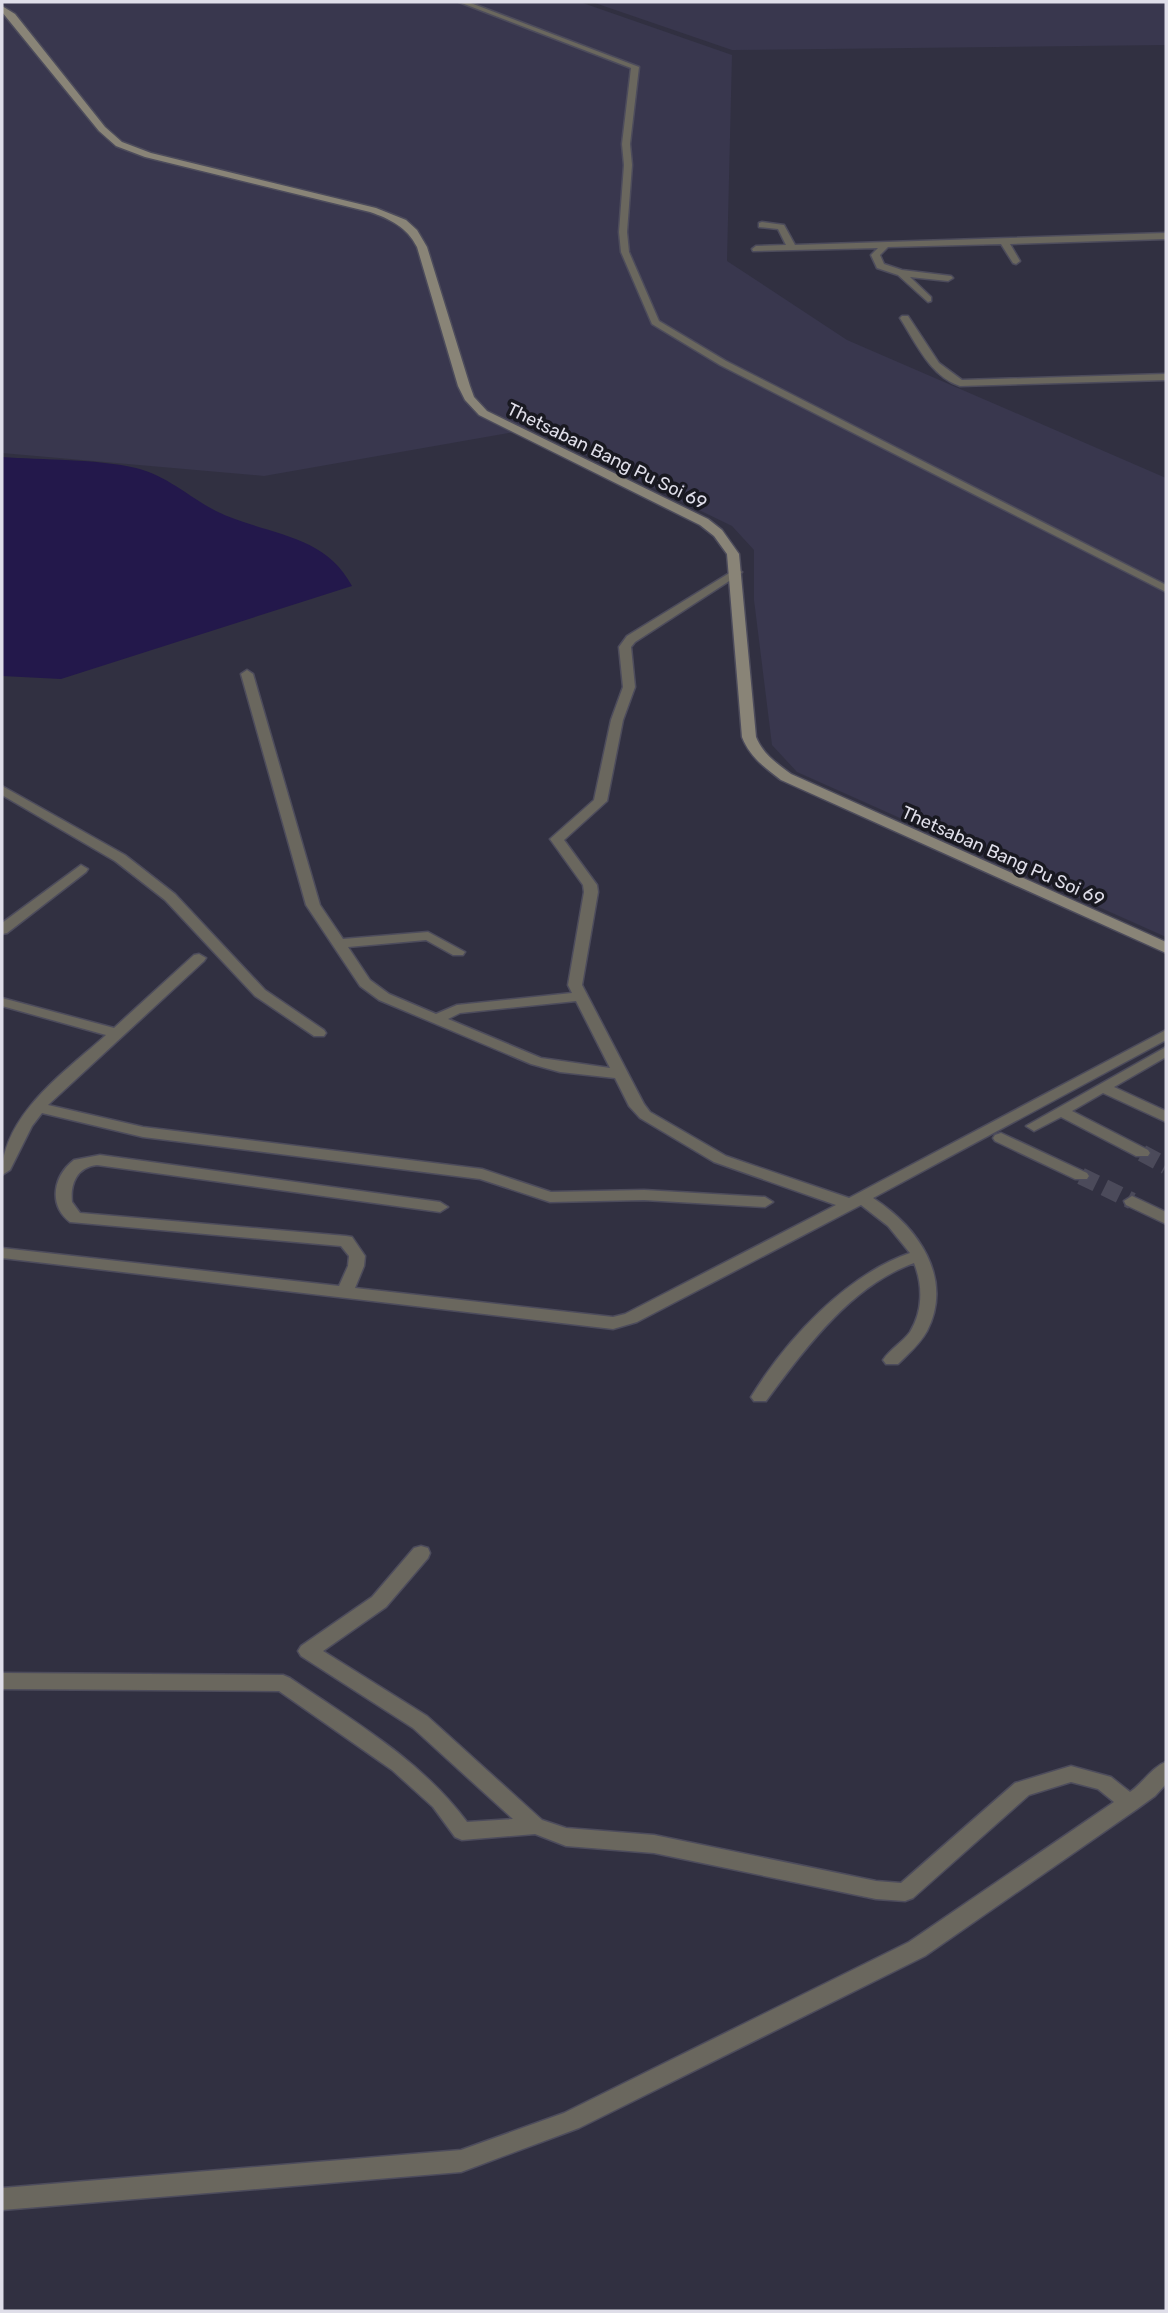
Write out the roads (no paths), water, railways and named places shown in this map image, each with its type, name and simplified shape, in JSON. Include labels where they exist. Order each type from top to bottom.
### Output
[{"type":"street","points":[[462,2],[635,67],[626,144],[628,165],[623,238],[656,322],[668,332],[1166,589]]},
{"type":"street","name":"Thetsaban Bang Pu Soi 69","points":[[2,8],[12,16],[102,129],[119,144],[148,155],[373,211],[406,224],[418,237],[464,386],[476,406],[498,422],[704,522],[727,542],[733,554],[736,572],[746,722],[754,749],[766,762],[786,777],[1166,948]]},
{"type":"street","points":[[762,225],[780,227],[792,248]]},
{"type":"street","points":[[756,249],[1165,238]]},
{"type":"street","points":[[1004,241],[1016,261]]},
{"type":"street","points":[[886,245],[874,255],[876,261],[887,270],[948,278]]},
{"type":"street","points":[[901,273],[928,299]]},
{"type":"street","points":[[905,318],[936,363],[950,379],[960,383],[1166,377]]},
{"type":"street","points":[[736,572],[631,639],[625,647],[629,687],[617,720],[600,801],[557,839],[590,885],[591,892],[575,978],[580,996],[630,1097],[645,1115],[720,1159],[851,1204],[883,1211],[904,1230],[917,1251],[929,1281],[927,1311],[917,1333],[892,1360]]},
{"type":"street","points":[[247,674],[313,905],[370,988],[547,1065],[619,1074]]},
{"type":"street","points":[[2,790],[120,858],[170,897],[260,993],[319,1033]]},
{"type":"street","points":[[2,930],[81,869]]},
{"type":"street","points":[[340,944],[428,936],[458,952]]},
{"type":"street","points":[[2,1170],[7,1150],[38,1107],[199,958]]},
{"type":"street","points":[[436,1019],[457,1009],[580,996]]},
{"type":"street","points":[[2,1002],[115,1033]]},
{"type":"street","points":[[2,1253],[613,1323],[631,1318],[851,1204],[1166,1034]]},
{"type":"street","points":[[1034,1126],[1166,1053]]},
{"type":"street","points":[[1104,1088],[1166,1118]]},
{"type":"street","points":[[38,1107],[143,1132],[482,1174],[550,1197],[621,1194],[765,1202]]},
{"type":"street","points":[[1060,1111],[1142,1153]]},
{"type":"street","points":[[1002,1138],[1081,1176]]},
{"type":"street","points":[[345,1291],[356,1266],[357,1256],[345,1241],[332,1237],[76,1218],[64,1209],[62,1202],[70,1175],[81,1164],[100,1160],[440,1207]]},
{"type":"street","points":[[1132,1201],[1166,1219]]},
{"type":"street","points":[[760,1397],[799,1344],[878,1271],[917,1251]]},
{"type":"street","points":[[421,1553],[379,1602],[308,1651],[420,1722],[535,1826],[566,1837],[654,1844],[876,1890],[905,1892],[1022,1789],[1072,1774],[1104,1783],[1130,1802]]},
{"type":"street","points":[[2,1681],[283,1683],[399,1764],[440,1801],[462,1831],[535,1826]]},
{"type":"street","points":[[2,2199],[461,2161],[571,2121],[917,1950],[1148,1790],[1166,1770]]},
{"type":"tunnel","points":[[1142,1153],[1166,1166]]},
{"type":"tunnel","points":[[1081,1176],[1132,1201]]}]
